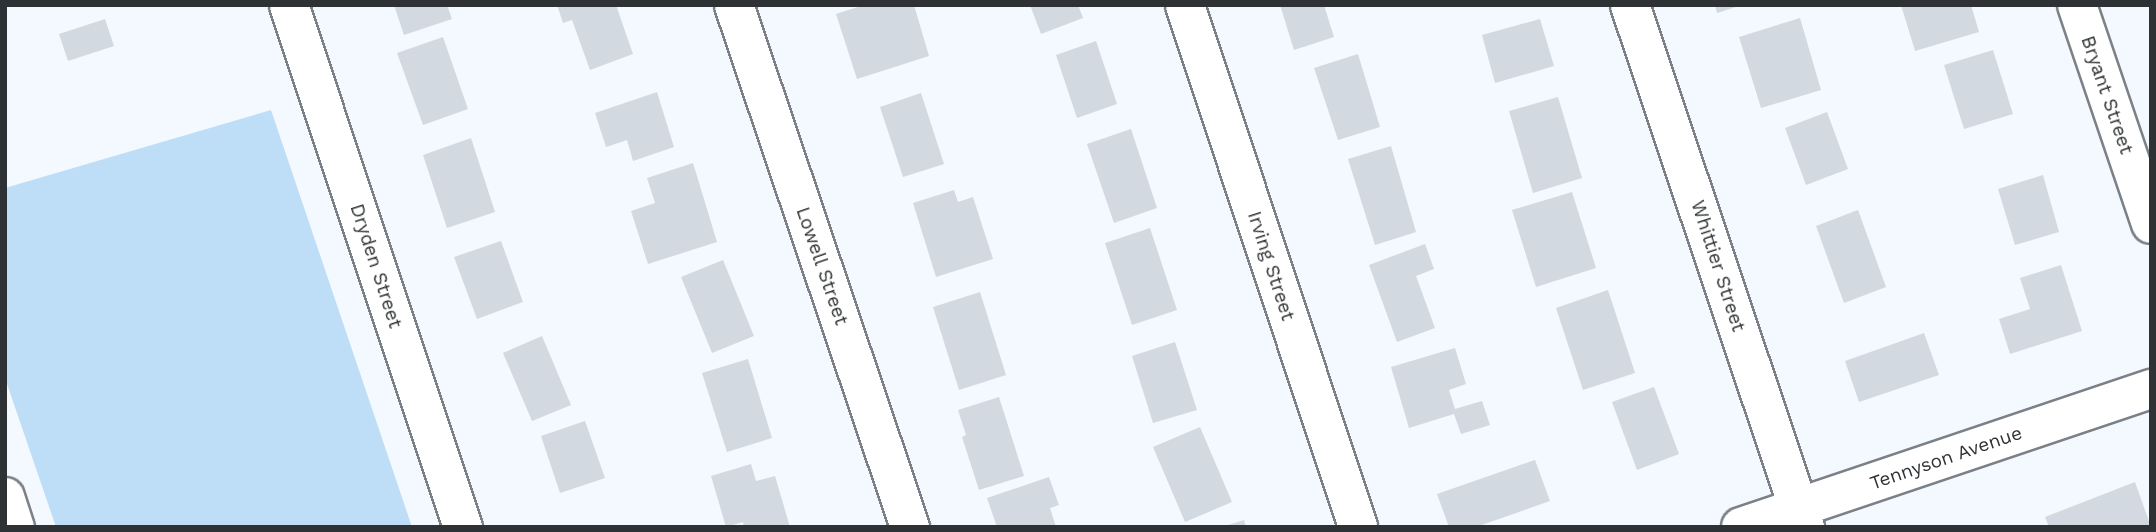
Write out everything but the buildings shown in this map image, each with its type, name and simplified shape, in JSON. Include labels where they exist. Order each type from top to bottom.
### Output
[{"type":"street","name":"Dryden Street","points":[[289,5],[463,527]]},
{"type":"street","name":"Lowell Street","points":[[734,5],[910,527]]},
{"type":"street","name":"Irving Street","points":[[1185,5],[1358,527]]},
{"type":"street","name":"Whittier Street","points":[[1630,5],[1801,517]]},
{"type":"street","name":"Bryant Street","points":[[2077,5],[2151,224]]},
{"type":"street","name":"Tennyson Avenue","points":[[1741,527],[1801,517],[2151,389]]},
{"type":"street","points":[[5,497],[15,527]]},
{"type":"shaded area","points":[[271,110],[412,527],[56,527],[5,378],[5,188]]}]
